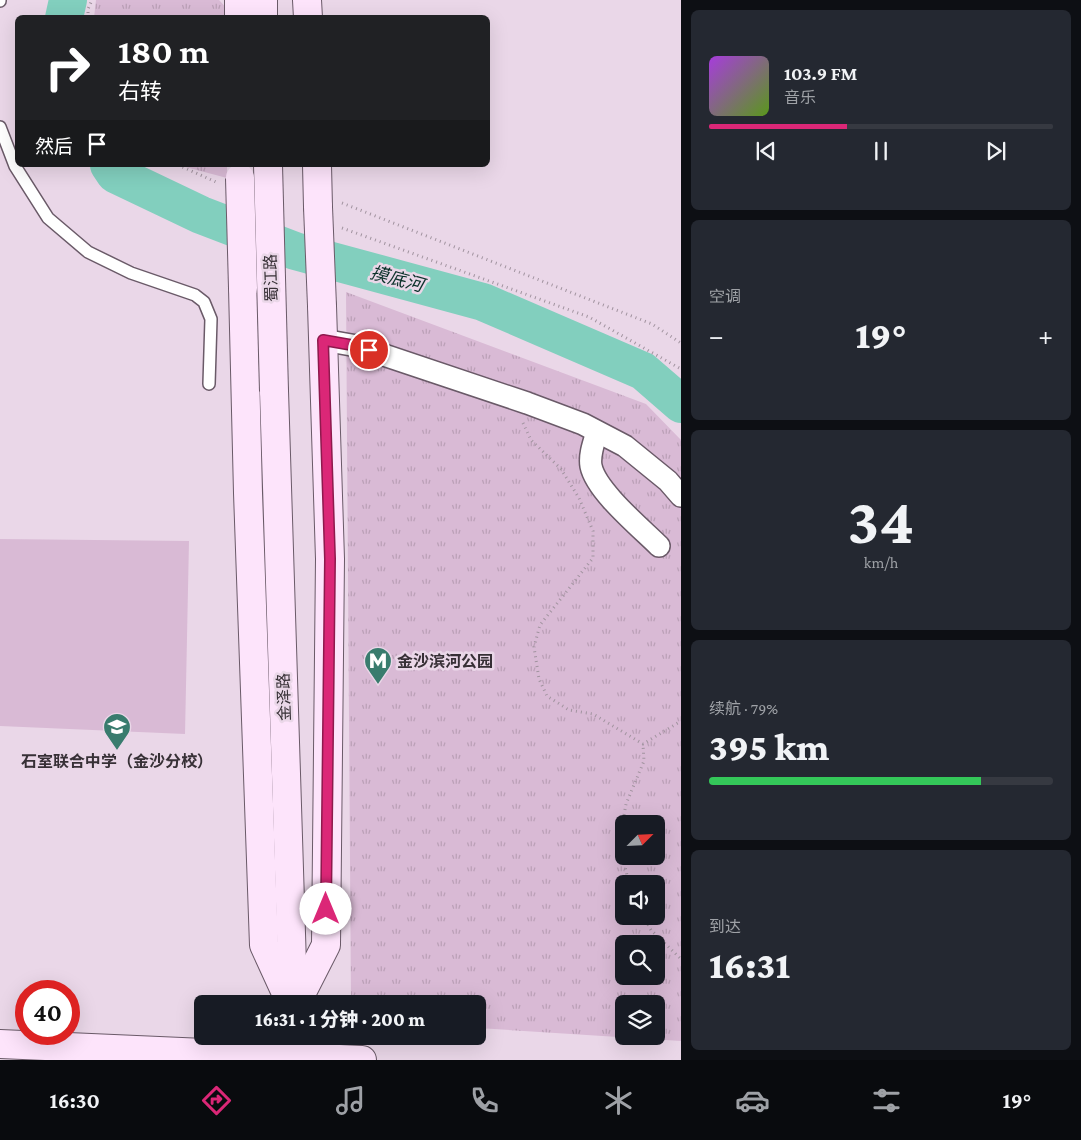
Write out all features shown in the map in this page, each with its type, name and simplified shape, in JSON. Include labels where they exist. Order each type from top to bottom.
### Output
[{"type":"street","points":[[239,0],[239,15]]},
{"type":"street","points":[[263,0],[263,15]]},
{"type":"street","points":[[307,0],[308,15]]},
{"type":"street","name":"蜀江路","points":[[268,167],[274,391]]},
{"type":"street","points":[[299,995],[326,945],[330,559],[316,167]]},
{"type":"street","points":[[232,175],[243,288],[248,493],[264,945],[289,995]]},
{"type":"street","points":[[323,340],[357,346],[527,403],[583,424],[624,446],[668,481],[681,496]]},
{"type":"street","name":"金泽路","points":[[274,391],[294,995]]},
{"type":"street","points":[[597,432],[592,449],[591,466],[600,486],[659,546]]},
{"type":"street","points":[[0,1044],[290,1051],[362,1060]]},
{"type":"lane","points":[[0,127],[15,166]]},
{"type":"lane","points":[[16,167],[48,218],[88,252],[131,273],[195,295],[204,302],[211,319],[209,384]]},
{"type":"path","points":[[88,15],[88,9],[92,0]]},
{"type":"path","points":[[189,167],[232,175]]},
{"type":"path","points":[[318,200],[652,324],[681,342]]},
{"type":"path","points":[[337,226],[589,317],[681,368]]},
{"type":"path","points":[[527,403],[522,422],[531,440],[561,470],[579,498],[592,531],[593,558],[540,625],[534,647],[539,678],[547,696],[570,710],[593,714],[643,744]]},
{"type":"path","points":[[643,744],[681,721]]},
{"type":"path","points":[[627,875],[621,832],[626,804],[644,761],[643,744]]},
{"type":"path","points":[[648,925],[681,959]]},
{"type":"green space","points":[[96,0],[219,0],[232,14],[232,15],[94,15]]},
{"type":"green space","points":[[186,167],[227,167],[227,178]]},
{"type":"green space","name":"金沙滨河公园","points":[[346,292],[646,404],[681,440],[681,1041],[665,1040],[665,995],[615,995],[615,1037],[486,1029],[486,995],[351,995]]},
{"type":"green space","points":[[0,539],[189,541],[185,734],[0,726]]},
{"type":"waterway","name":"摸底河","points":[[65,15],[68,0]]},
{"type":"waterway","name":"摸底河","points":[[110,167],[115,174],[201,215],[295,251],[483,302],[643,371],[681,404]]},
{"type":"place","name":"金沙滨河公园","points":[[378,685]]},
{"type":"place","name":"石室联合中学（金沙分校）","points":[[117,751]]},
{"type":"route","points":[[326,909],[330,559],[323,340],[369,350]]}]
